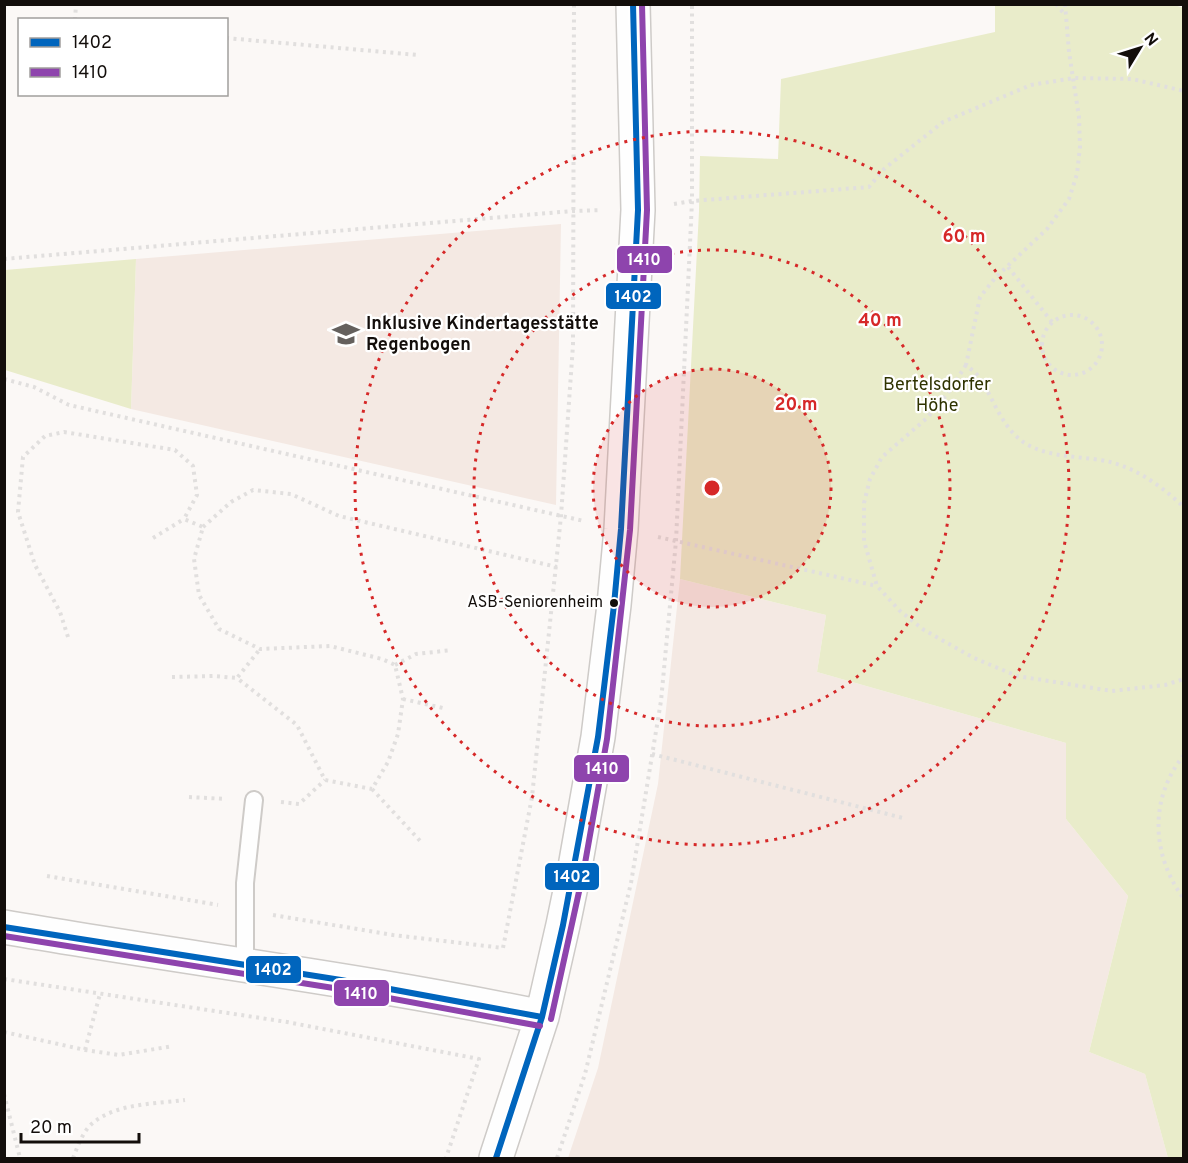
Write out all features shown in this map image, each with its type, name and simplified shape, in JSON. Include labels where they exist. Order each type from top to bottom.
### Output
[{"type":"street","points":[[496,1158],[542,1017],[575,867],[598,736],[614,605],[621,529],[638,210],[633,4]]},
{"type":"street","points":[[4,927],[492,1006],[542,1017]]},
{"type":"lane","points":[[245,965],[245,883],[254,800]]},
{"type":"path","points":[[503,948],[532,796],[561,516],[573,345],[574,4]]},
{"type":"path","points":[[1056,4],[1066,15]]},
{"type":"path","points":[[1065,4],[1069,52],[1079,117],[1080,147],[1077,174],[1069,199],[1047,229],[996,278],[980,297],[966,365],[948,393],[927,417],[882,457],[870,479],[864,503],[864,541],[877,586],[900,611],[924,630],[974,658],[1017,676],[1112,691],[1165,685],[1184,679]]},
{"type":"path","points":[[228,38],[418,55]]},
{"type":"path","points":[[638,210],[693,201],[869,187],[884,169],[943,122],[1030,85],[1074,78],[1132,79],[1184,91]]},
{"type":"path","points":[[4,259],[573,210]]},
{"type":"path","points":[[1008,267],[1052,322]]},
{"type":"path","points":[[1070,315],[1088,320],[1094,326],[1101,343],[1097,361],[1090,369],[1081,374],[1071,375],[1052,368],[1042,350],[1042,340],[1052,322],[1070,315]]},
{"type":"path","points":[[966,365],[979,377],[990,400],[1008,426],[1026,444],[1049,453],[1101,460],[1130,468],[1168,493],[1184,507]]},
{"type":"path","points":[[4,379],[34,387],[69,405],[561,516]]},
{"type":"path","points":[[68,637],[60,612],[35,565],[18,512],[23,457],[45,436],[64,432],[175,450],[193,466],[197,495],[184,519],[153,538]]},
{"type":"path","points":[[395,665],[382,659],[330,646],[260,649],[219,629],[199,595],[194,559],[203,527],[231,502],[253,490],[291,494],[339,516],[557,567]]},
{"type":"path","points":[[184,519],[203,527]]},
{"type":"path","points":[[621,529],[877,586]]},
{"type":"path","points":[[237,678],[260,649]]},
{"type":"path","points":[[395,665],[416,654],[452,650]]},
{"type":"path","points":[[372,789],[388,762],[403,699],[395,665]]},
{"type":"path","points":[[172,677],[237,678],[297,725],[325,780],[372,789],[423,844]]},
{"type":"path","points":[[403,699],[443,708]]},
{"type":"path","points":[[652,754],[903,819]]},
{"type":"path","points":[[1184,755],[1165,787],[1159,812],[1158,838],[1163,862],[1174,886],[1184,899]]},
{"type":"path","points":[[4,979],[287,1022],[479,1059],[446,1158]]},
{"type":"path","points":[[85,1050],[100,994]]},
{"type":"path","points":[[4,1032],[119,1055],[173,1046]]},
{"type":"path","points":[[4,1094],[20,1158]]},
{"type":"path","points":[[73,1158],[80,1140],[93,1122],[132,1107],[185,1100]]},
{"type":"shaded area","name":"Inklusive Kindertagesstätte Regenbogen","points":[[561,224],[556,505],[131,409],[136,259]]},
{"type":"shaded area","points":[[680,579],[826,615],[817,672],[1066,743],[1066,819],[1128,896],[1089,1052],[1145,1074],[1168,1158],[568,1158],[598,1068],[658,784]]},
{"type":"green space","name":"Bertelsdorfer Höhe","points":[[995,5],[1174,5],[1184,8],[1183,1158],[1168,1158],[1145,1074],[1089,1052],[1128,896],[1066,819],[1066,743],[817,672],[826,615],[680,579],[700,156],[778,159],[781,79],[995,32]]},
{"type":"green space","points":[[136,259],[131,409],[5,370],[5,270]]},
{"type":"transit line","name":"1402","points":[[496,1158],[542,1017],[563,925],[598,737],[614,605],[621,529],[638,210],[633,4]]},
{"type":"transit line","name":"1410","points":[[551,1019],[584,869],[607,739],[630,530],[647,210],[642,4]]},
{"type":"transit line","name":"1402","points":[[4,927],[341,980],[542,1017]]},
{"type":"transit line","name":"1410","points":[[4,936],[340,989],[540,1026]]},
{"type":"place","name":"Inklusive Kindertagesstätte Regenbogen","points":[[346,334]]},
{"type":"place","name":"ASB-Seniorenheim","points":[[614,603]]}]
